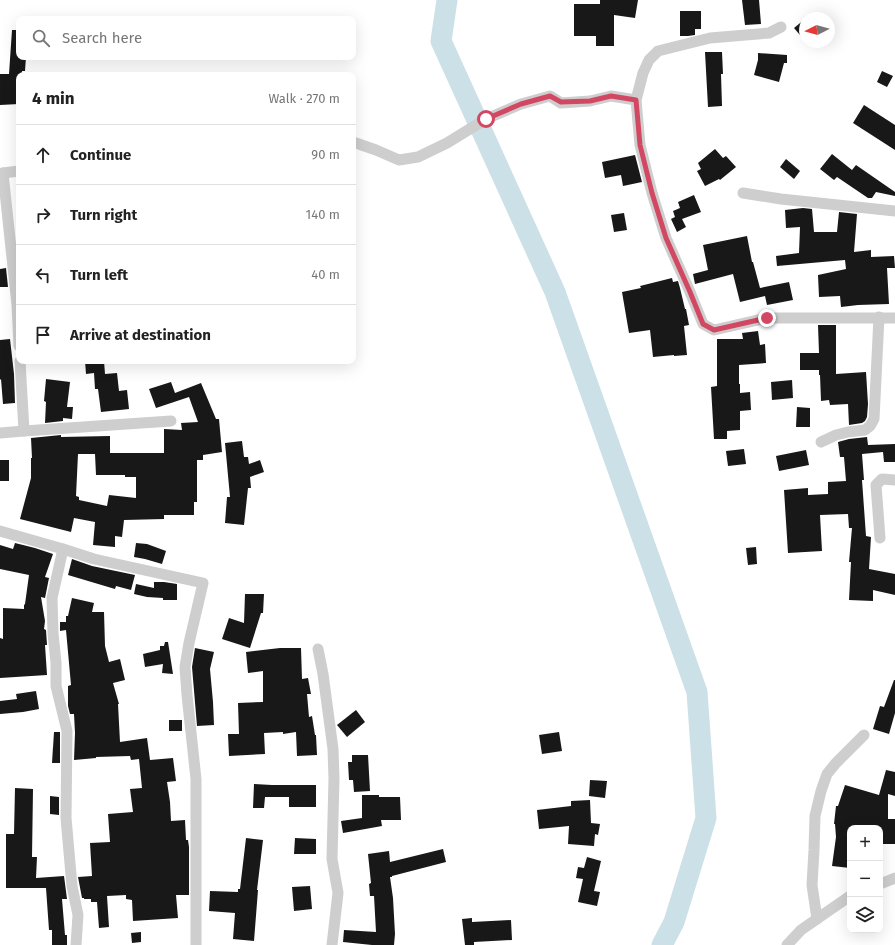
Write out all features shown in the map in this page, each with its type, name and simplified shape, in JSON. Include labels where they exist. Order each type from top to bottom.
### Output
[{"type":"street","points":[[781,27],[769,33],[710,38],[658,51],[649,60],[643,73],[636,100],[640,145],[652,193],[666,238],[703,324],[714,330],[767,318],[895,318]]},
{"type":"street","points":[[356,143],[399,160],[418,157],[447,143],[486,119],[521,104],[550,96],[561,102],[590,101],[611,96],[636,100]]},
{"type":"street","points":[[16,172],[2,174],[16,296]]},
{"type":"street","points":[[742,193],[781,199],[895,211]]},
{"type":"street","points":[[821,442],[836,435],[865,430],[870,426],[874,418],[879,317]]},
{"type":"street","points":[[20,364],[24,431]]},
{"type":"street","points":[[0,433],[171,421]]},
{"type":"street","points":[[880,538],[876,485],[882,479],[895,480]]},
{"type":"street","points":[[0,531],[63,548],[94,559],[203,583],[189,643],[186,667],[187,696],[196,779],[196,945]]},
{"type":"street","points":[[63,548],[52,598],[52,633],[56,663],[56,686],[67,732],[66,818],[72,886],[78,915],[76,945]]},
{"type":"street","points":[[318,649],[323,674],[333,749],[334,778],[332,859],[338,892],[332,945]]},
{"type":"street","points":[[817,919],[812,885],[815,816],[818,804],[827,774],[864,735]]},
{"type":"street","points":[[883,883],[895,878]]},
{"type":"street","points":[[787,945],[800,930],[849,897]]},
{"type":"building","points":[[600,0],[638,0],[635,18],[614,15],[614,46],[596,46],[596,36],[574,36],[574,4],[600,4]]},
{"type":"building","points":[[742,0],[759,0],[761,24],[745,25]]},
{"type":"building","points":[[680,11],[701,11],[701,29],[695,29],[695,35],[680,36]]},
{"type":"building","points":[[799,24],[799,34],[794,28]]},
{"type":"building","points":[[12,30],[16,30],[16,60],[26,60],[25,71],[16,72],[16,104],[0,105],[0,74],[9,74]]},
{"type":"building","points":[[705,52],[722,52],[722,106],[708,107]]},
{"type":"building","points":[[758,53],[787,55],[787,63],[784,63],[779,82],[754,75],[758,60]]},
{"type":"building","points":[[882,71],[893,76],[887,87],[877,82]]},
{"type":"building","points":[[864,105],[895,125],[895,150],[853,123]]},
{"type":"building","points":[[715,149],[723,158],[726,156],[736,167],[720,180],[719,179],[705,186],[697,171],[701,169],[698,163]]},
{"type":"building","points":[[832,154],[852,170],[856,165],[895,192],[895,196],[876,192],[872,198],[868,198],[837,177],[834,180],[820,169]]},
{"type":"building","points":[[635,155],[642,182],[623,186],[621,175],[605,178],[602,162]]},
{"type":"building","points":[[786,159],[800,171],[794,179],[780,167]]},
{"type":"building","points":[[694,195],[701,212],[682,219],[686,227],[677,232],[671,219],[675,217],[673,211],[680,208],[678,202]]},
{"type":"building","points":[[803,208],[812,209],[814,232],[837,232],[839,212],[857,214],[854,252],[871,250],[871,257],[894,256],[895,268],[887,268],[889,304],[841,307],[840,296],[819,297],[818,275],[846,269],[845,260],[777,266],[776,256],[799,253],[800,227],[786,228],[785,210]]},
{"type":"building","points":[[624,213],[627,230],[614,232],[611,215]]},
{"type":"building","points":[[747,236],[752,262],[760,288],[789,282],[793,300],[767,305],[765,296],[740,302],[733,274],[695,284],[693,274],[708,270],[703,245]]},
{"type":"building","points":[[6,268],[8,287],[0,287],[0,269]]},
{"type":"building","points":[[672,278],[673,282],[678,281],[686,309],[689,325],[684,326],[687,355],[653,357],[650,330],[629,333],[622,292],[641,288],[640,286]]},
{"type":"building","points":[[818,325],[836,325],[836,374],[866,372],[868,404],[867,417],[862,423],[849,425],[848,404],[830,405],[829,400],[821,401],[819,370],[800,370],[800,353],[819,353]]},
{"type":"building","points":[[758,331],[760,345],[765,344],[766,363],[739,365],[740,393],[750,392],[751,410],[740,411],[740,430],[727,431],[727,439],[714,439],[711,387],[717,386],[717,339],[743,339],[742,333]]},
{"type":"building","points":[[10,339],[14,374],[15,403],[3,404],[1,379],[0,380],[0,340]]},
{"type":"building","points":[[85,364],[104,364],[105,374],[117,373],[119,391],[127,390],[129,409],[101,412],[98,389],[95,389],[94,373],[86,374]]},
{"type":"building","points":[[46,379],[70,382],[67,407],[73,407],[72,419],[63,418],[63,421],[45,423],[46,402],[44,401]]},
{"type":"building","points":[[792,380],[793,398],[772,400],[771,382]]},
{"type":"building","points":[[171,382],[175,393],[201,383],[216,419],[219,419],[222,452],[203,455],[203,460],[197,460],[197,502],[194,502],[194,515],[164,515],[164,519],[124,520],[122,537],[115,536],[115,547],[93,545],[95,522],[74,518],[71,532],[20,519],[31,478],[31,438],[61,435],[61,437],[110,436],[110,453],[164,453],[164,429],[182,430],[181,423],[198,422],[189,397],[156,408],[149,389]],"holes":[[[78,454],[95,454],[96,475],[125,475],[125,477],[136,477],[136,498],[109,495],[107,506],[79,500],[79,497],[76,496]]]},
{"type":"building","points":[[797,407],[810,408],[810,427],[796,427]]},
{"type":"building","points":[[867,437],[868,445],[895,444],[895,462],[884,462],[883,452],[862,454],[864,480],[862,480],[866,536],[871,537],[869,569],[895,574],[895,595],[873,590],[873,601],[849,600],[851,562],[849,562],[852,528],[849,528],[848,514],[820,515],[822,551],[788,553],[784,490],[808,488],[808,495],[828,494],[828,482],[846,481],[844,457],[840,457],[838,442]]},
{"type":"building","points":[[242,441],[244,457],[248,457],[249,464],[260,460],[264,472],[250,477],[251,488],[248,488],[244,525],[225,523],[227,497],[230,497],[225,443]]},
{"type":"building","points":[[744,449],[746,464],[728,466],[726,451]]},
{"type":"building","points":[[806,450],[809,465],[779,471],[776,456]]},
{"type":"building","points":[[0,460],[9,460],[9,481],[0,481]]},
{"type":"building","points":[[15,543],[53,554],[45,577],[49,578],[45,598],[41,597],[45,621],[44,629],[46,630],[47,645],[45,645],[47,675],[0,678],[0,638],[3,639],[3,608],[24,609],[29,575],[0,569],[0,545],[13,549]]},
{"type":"building","points":[[136,543],[147,544],[166,551],[162,564],[134,557]]},
{"type":"building","points":[[756,547],[757,564],[748,565],[746,548]]},
{"type":"building","points":[[72,559],[92,566],[135,575],[131,590],[116,586],[115,589],[68,575]]},
{"type":"building","points":[[154,582],[177,584],[177,600],[163,600],[163,598],[134,594],[136,584],[154,588]]},
{"type":"building","points":[[245,594],[264,594],[263,613],[261,613],[250,648],[222,639],[229,618],[244,623]]},
{"type":"building","points":[[72,598],[94,603],[92,612],[104,612],[105,646],[109,662],[120,659],[125,680],[113,683],[119,704],[120,742],[147,738],[150,760],[173,758],[176,781],[167,782],[171,821],[185,820],[186,840],[188,840],[189,847],[189,895],[176,895],[178,918],[133,921],[132,900],[126,899],[126,895],[107,896],[109,927],[99,928],[97,902],[91,902],[91,899],[82,898],[78,877],[92,876],[90,843],[110,842],[108,814],[133,812],[130,789],[142,788],[139,759],[131,760],[130,756],[96,757],[74,760],[74,714],[70,714],[68,706],[68,686],[71,685],[66,630],[60,631],[60,622],[66,622],[66,616],[68,616]]},
{"type":"building","points":[[165,642],[168,642],[173,674],[162,673],[163,664],[145,667],[143,654],[160,650],[160,646],[164,646]]},
{"type":"building","points":[[195,648],[214,652],[210,669],[214,725],[197,726],[192,667]]},
{"type":"building","points":[[280,648],[301,648],[302,679],[308,678],[311,694],[307,694],[309,717],[312,716],[316,735],[317,755],[297,756],[296,732],[283,734],[283,732],[264,733],[265,754],[229,756],[228,734],[239,734],[238,703],[263,702],[263,671],[248,673],[246,652]]},
{"type":"building","points":[[894,680],[895,713],[889,734],[873,729],[880,706],[884,707]]},
{"type":"building","points":[[36,691],[39,709],[0,714],[0,701],[17,699],[16,694]]},
{"type":"building","points":[[356,710],[365,722],[347,737],[337,725]]},
{"type":"building","points":[[169,720],[182,720],[182,731],[169,731]]},
{"type":"building","points":[[54,732],[60,732],[60,763],[52,763]]},
{"type":"building","points":[[559,732],[562,751],[542,754],[539,735]]},
{"type":"building","points":[[352,755],[368,755],[370,791],[354,792],[353,780],[349,780],[348,762],[352,762]]},
{"type":"building","points":[[886,770],[895,772],[895,796],[888,794],[888,819],[895,819],[895,844],[883,844],[883,825],[847,825],[847,868],[832,866],[836,837],[834,824],[836,806],[838,806],[845,785],[879,795]]},
{"type":"building","points":[[590,780],[607,781],[605,798],[589,796]]},
{"type":"building","points":[[254,784],[316,785],[316,807],[289,807],[289,797],[265,797],[264,808],[253,808]]},
{"type":"building","points":[[15,788],[33,789],[32,857],[37,857],[36,878],[64,876],[67,899],[62,899],[67,945],[52,945],[52,930],[49,930],[46,888],[6,888],[6,834],[14,834]]},
{"type":"building","points":[[362,795],[400,797],[401,820],[381,820],[382,826],[343,833],[341,821],[362,818]]},
{"type":"building","points":[[50,796],[59,797],[59,815],[50,814]]},
{"type":"building","points":[[590,800],[591,823],[600,824],[598,835],[595,834],[594,846],[568,844],[569,826],[539,829],[537,810],[571,806],[571,801]]},
{"type":"building","points":[[246,838],[263,840],[257,890],[254,941],[233,939],[235,913],[209,911],[210,891],[238,892],[238,889],[240,889]]},
{"type":"building","points":[[295,838],[316,839],[316,854],[294,854]]},
{"type":"building","points":[[443,849],[446,862],[390,877],[393,898],[395,934],[394,945],[372,945],[343,942],[344,930],[376,932],[374,896],[370,896],[369,884],[371,883],[368,854],[389,851],[390,862]]},
{"type":"building","points":[[587,857],[601,861],[594,891],[600,892],[597,906],[578,902],[583,879],[576,878],[578,867],[584,868]]},
{"type":"building","points":[[310,886],[312,909],[294,911],[292,887]]},
{"type":"building","points":[[472,918],[472,922],[511,920],[512,940],[474,942],[474,945],[465,945],[462,919]]},
{"type":"building","points":[[141,932],[141,942],[132,943],[131,933]]},
{"type":"waterway","points":[[447,0],[441,41],[555,292],[697,692],[706,818],[674,922],[662,945]]},
{"type":"route","points":[[486,119],[521,104],[550,96],[561,102],[590,101],[611,96],[636,100],[640,145],[652,193],[666,238],[703,324],[714,330],[767,318]]}]
